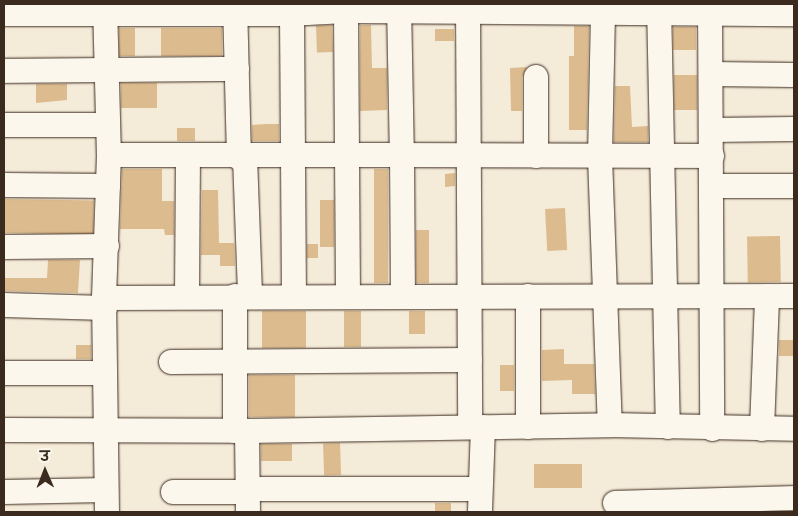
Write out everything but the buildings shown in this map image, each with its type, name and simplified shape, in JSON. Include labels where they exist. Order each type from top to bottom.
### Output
[{"type":"street","points":[[4,492],[107,501],[105,303],[109,155],[105,8]]},
{"type":"street","points":[[4,14],[105,8],[289,11],[346,11],[399,8],[603,13],[659,9],[710,9],[794,14]]},
{"type":"street","points":[[399,8],[403,296]]},
{"type":"street","points":[[234,9],[242,157],[242,296],[235,361],[248,498]]},
{"type":"street","points":[[468,9],[470,360],[476,427],[480,512]]},
{"type":"street","points":[[659,9],[662,158],[668,297],[668,428]]},
{"type":"street","points":[[710,9],[712,429]]},
{"type":"street","points":[[289,11],[294,155],[294,296]]},
{"type":"street","points":[[346,11],[348,296]]},
{"type":"street","points":[[603,13],[600,157],[610,425]]},
{"type":"street","points":[[4,71],[236,69]]},
{"type":"street","points":[[711,74],[794,74]]},
{"type":"street","points":[[536,78],[536,156]]},
{"type":"street","points":[[4,126],[107,125]]},
{"type":"street","points":[[712,130],[794,129]]},
{"type":"street","points":[[109,155],[188,157],[294,155],[346,157],[536,156],[662,158],[712,156]]},
{"type":"street","points":[[187,297],[188,157]]},
{"type":"street","points":[[4,185],[108,186]]},
{"type":"street","points":[[711,186],[794,186]]},
{"type":"street","points":[[4,247],[107,246]]},
{"type":"street","points":[[4,306],[242,296],[794,296]]},
{"type":"street","points":[[528,296],[528,426]]},
{"type":"street","points":[[762,429],[767,296]]},
{"type":"street","points":[[171,362],[470,360]]},
{"type":"street","points":[[4,373],[105,373]]},
{"type":"street","points":[[4,430],[241,431],[610,425],[712,429],[794,429]]},
{"type":"street","points":[[173,492],[248,498],[480,489]]},
{"type":"street","points":[[615,504],[794,498]]}]
